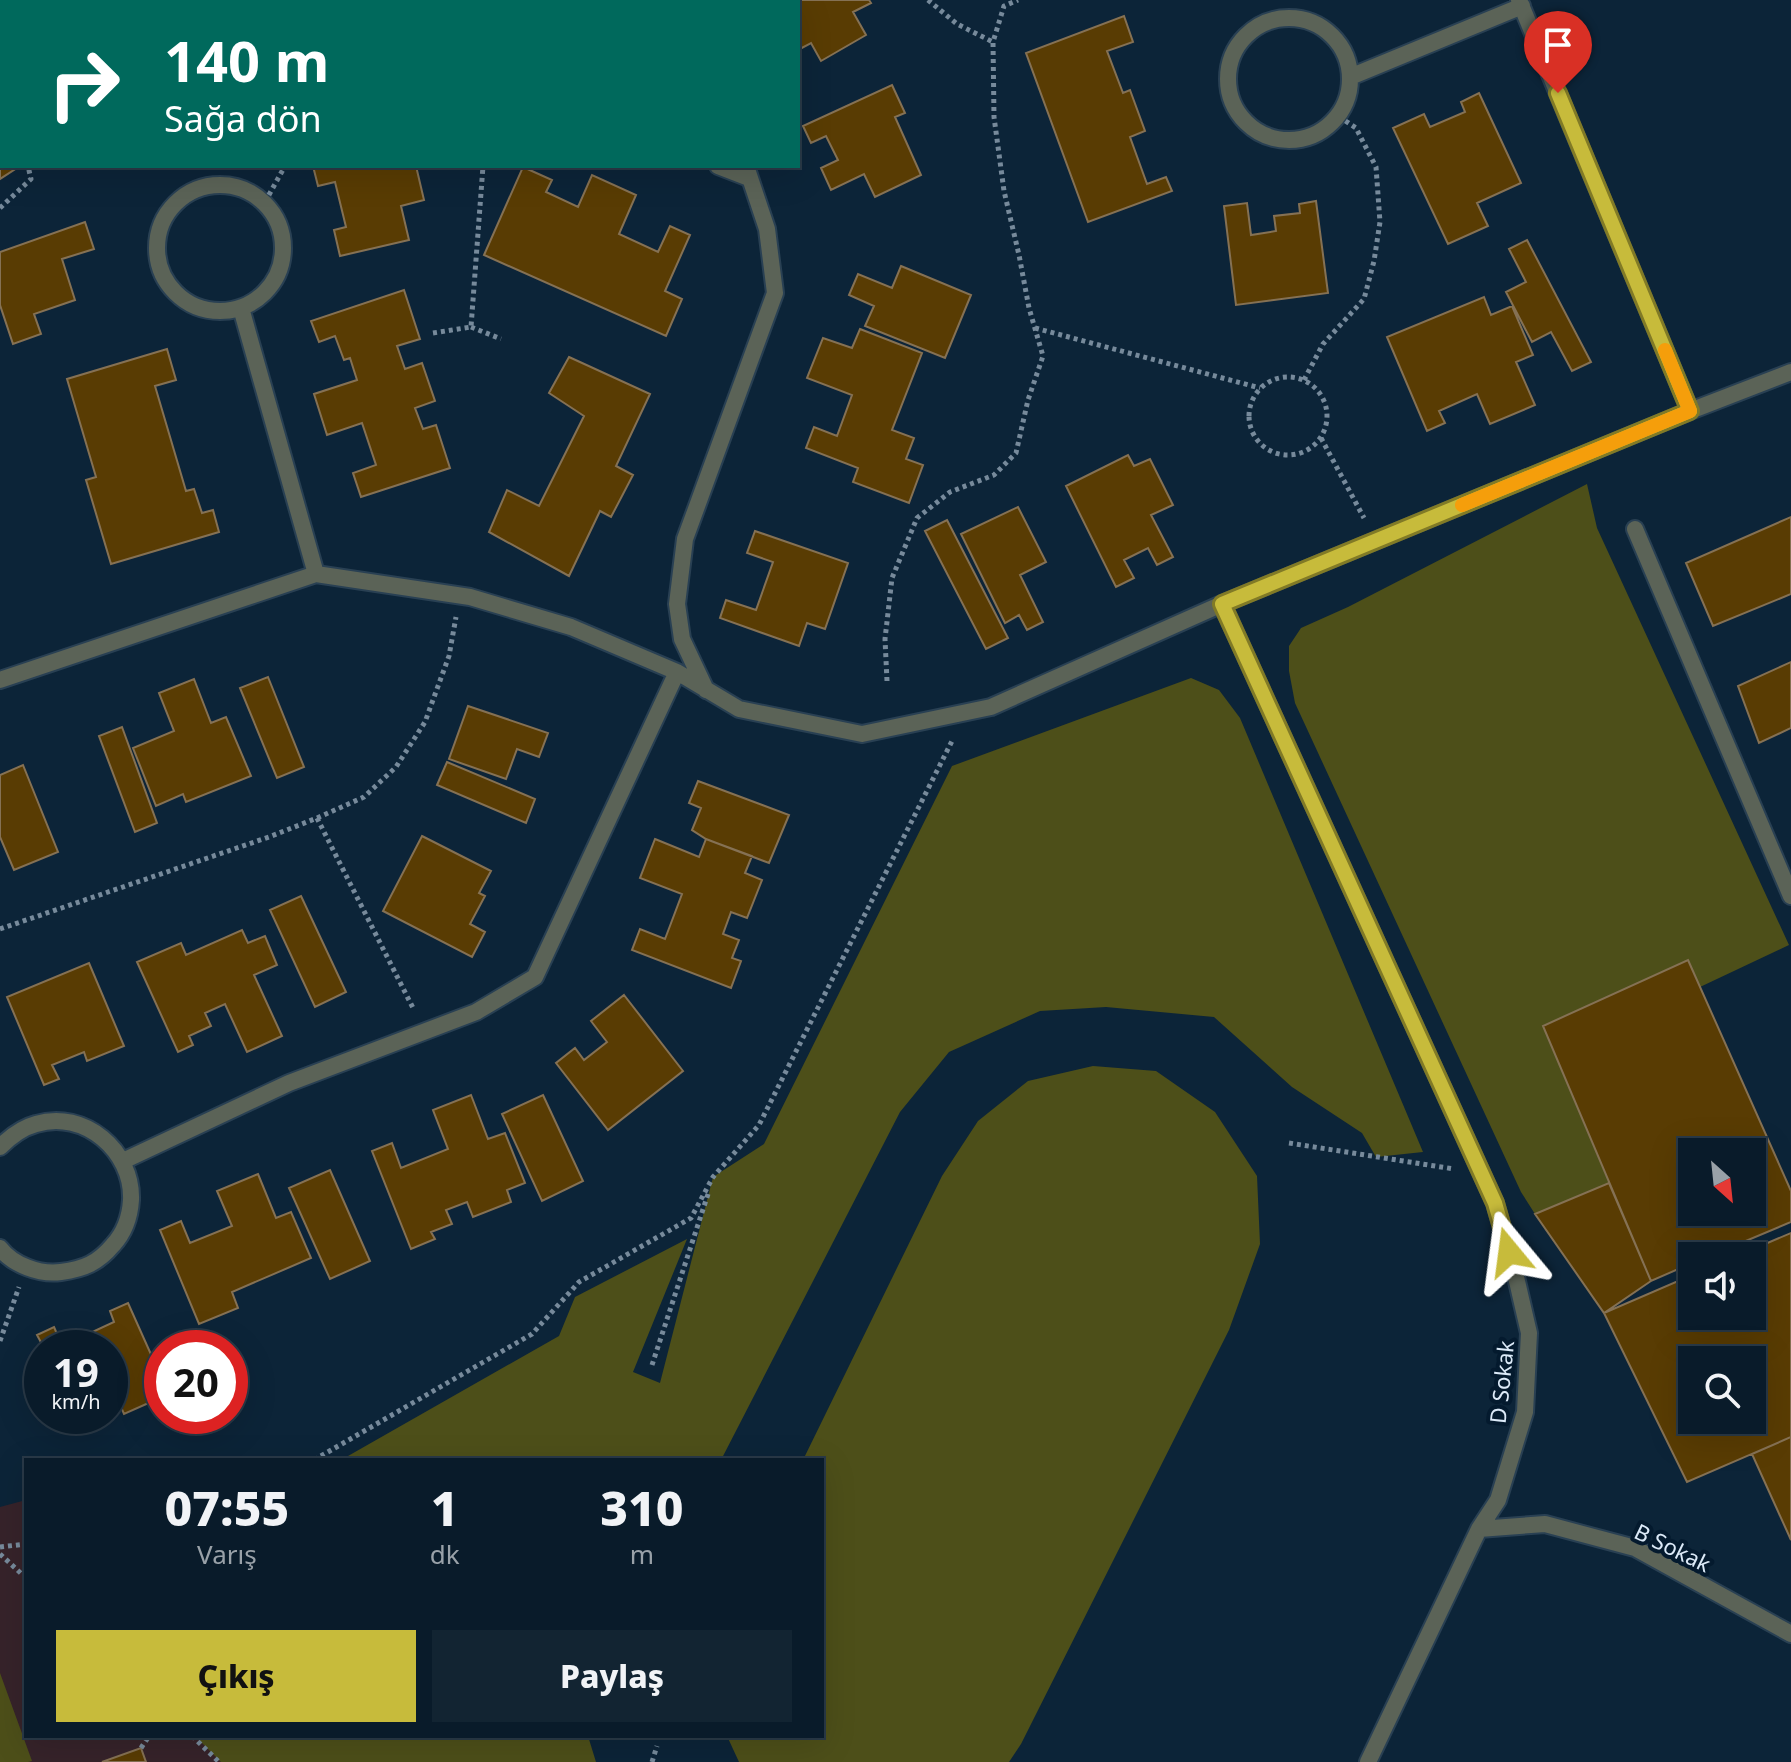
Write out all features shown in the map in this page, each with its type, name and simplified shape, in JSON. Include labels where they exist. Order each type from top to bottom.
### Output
[{"type":"lane","points":[[1350,77],[1520,3],[1690,411]]},
{"type":"lane","points":[[1290,18],[1313,23],[1331,34],[1345,53],[1350,77],[1347,98],[1338,116],[1322,130],[1303,139],[1281,140],[1261,133],[1243,119],[1232,101],[1227,77],[1232,57],[1242,40],[1258,26],[1290,18]]},
{"type":"lane","points":[[706,690],[682,639],[677,604],[685,539],[775,293],[767,229],[747,172]]},
{"type":"lane","points":[[224,184],[247,190],[265,202],[276,216],[283,237],[283,259],[275,280],[261,297],[241,308],[222,311],[200,308],[180,298],[166,282],[158,261],[158,234],[167,213],[182,197],[202,187],[224,184]]},
{"type":"lane","points":[[241,308],[316,574]]},
{"type":"lane","points":[[0,680],[316,574],[470,597],[571,627],[677,672],[739,709],[862,734],[991,707],[1222,604],[1791,372]]},
{"type":"lane","points":[[1635,529],[1791,896]]},
{"type":"lane","name":"D Sokak","points":[[1222,604],[1495,1203],[1529,1333],[1525,1412],[1498,1500],[1479,1529],[1368,1762]]},
{"type":"lane","points":[[123,1161],[289,1083],[476,1012],[535,977],[677,672]]},
{"type":"lane","points":[[0,1147],[13,1134],[37,1123],[64,1121],[89,1129],[111,1144],[123,1161],[131,1186],[130,1212],[121,1237],[103,1256],[80,1269],[54,1273],[26,1268],[0,1248]]},
{"type":"lane","name":"B Sokak","points":[[1479,1529],[1545,1524],[1635,1548],[1791,1634]]},
{"type":"path","points":[[928,0],[957,24],[993,42]]},
{"type":"path","points":[[887,681],[885,639],[892,578],[917,518],[950,492],[994,475],[1016,453],[1028,400],[1043,356],[1004,191],[994,117],[993,42],[1004,6],[1018,0]]},
{"type":"path","points":[[1304,380],[1323,344],[1364,299],[1380,222],[1376,167],[1356,128],[1338,116]]},
{"type":"path","points":[[0,208],[31,179],[28,168]]},
{"type":"path","points":[[265,202],[284,168]]},
{"type":"path","points":[[471,327],[483,168]]},
{"type":"path","points":[[433,333],[471,327],[501,339]]},
{"type":"path","points":[[1035,328],[1260,388]]},
{"type":"path","points":[[1290,377],[1304,380],[1324,399],[1326,426],[1321,438],[1310,449],[1297,454],[1284,455],[1270,451],[1259,443],[1250,426],[1249,413],[1253,399],[1260,388],[1276,379],[1290,377]]},
{"type":"path","points":[[1321,438],[1376,540]]},
{"type":"path","points":[[0,929],[269,837],[364,797],[396,767],[425,722],[449,656],[459,595]]},
{"type":"path","points":[[317,1458],[532,1334],[579,1282],[691,1218],[713,1177],[759,1125],[967,711]]},
{"type":"path","points":[[317,818],[425,1032]]},
{"type":"path","points":[[1289,1143],[1482,1174]]},
{"type":"path","points":[[652,1365],[713,1177]]},
{"type":"path","points":[[0,1341],[26,1268]]},
{"type":"path","points":[[0,1547],[24,1544]]},
{"type":"path","points":[[0,1554],[24,1576]]},
{"type":"path","points":[[141,1748],[148,1738]]},
{"type":"path","points":[[194,1738],[219,1762]]},
{"type":"path","points":[[652,1762],[657,1746]]},
{"type":"shaded area","points":[[1587,484],[1597,528],[1789,945],[1700,987],[1688,961],[1543,1026],[1609,1183],[1535,1214],[1521,1192],[1295,703],[1289,671],[1289,646],[1301,628]]},
{"type":"shaded area","points":[[1191,678],[1219,690],[1240,718],[1423,1152],[1376,1157],[1362,1133],[1292,1087],[1214,1017],[1106,1007],[1040,1011],[949,1052],[900,1112],[722,1458],[345,1458],[559,1336],[575,1297],[687,1239],[633,1372],[660,1383],[713,1177],[764,1144],[952,766]]},
{"type":"shaded area","points":[[1093,1066],[1156,1071],[1215,1112],[1257,1176],[1260,1244],[1229,1330],[1021,1744],[1009,1762],[739,1762],[728,1738],[824,1738],[824,1458],[804,1458],[942,1176],[978,1121],[1028,1081]]},
{"type":"shaded area","points":[[24,1501],[24,1738],[231,1738],[248,1762],[0,1762],[0,1507]]},
{"type":"shaded area","points":[[0,1673],[32,1761],[0,1762]]},
{"type":"shaded area","points":[[197,1738],[589,1738],[596,1762],[221,1762]]},
{"type":"building","points":[[800,0],[869,0],[871,3],[853,12],[866,35],[821,61],[811,43],[800,49]]},
{"type":"building","points":[[1124,16],[1133,42],[1107,51],[1123,93],[1130,90],[1145,131],[1130,137],[1147,184],[1166,177],[1172,191],[1088,222],[1026,53]]},
{"type":"building","points":[[892,85],[905,113],[895,117],[921,175],[875,197],[864,174],[831,190],[821,168],[838,160],[826,136],[811,143],[803,126]]},
{"type":"building","points":[[1479,93],[1521,183],[1477,203],[1488,226],[1448,244],[1393,128],[1424,114],[1430,127],[1465,112],[1461,102]]},
{"type":"building","points":[[0,168],[17,168],[0,179]]},
{"type":"building","points":[[314,168],[416,168],[424,200],[401,206],[409,240],[340,256],[334,230],[346,227],[335,182],[318,186]]},
{"type":"building","points":[[523,168],[552,180],[546,192],[578,207],[592,175],[636,195],[619,234],[658,252],[670,226],[690,235],[665,291],[682,299],[666,336],[484,255]]},
{"type":"building","points":[[1316,201],[1328,293],[1236,305],[1224,206],[1247,203],[1251,235],[1276,231],[1274,216],[1300,213],[1299,204]]},
{"type":"building","points":[[85,222],[94,249],[62,259],[75,300],[34,314],[41,334],[13,344],[0,305],[0,252]]},
{"type":"building","points":[[1527,240],[1591,362],[1572,371],[1551,332],[1532,342],[1506,292],[1526,282],[1509,249]]},
{"type":"building","points":[[901,266],[971,295],[945,358],[865,326],[874,306],[849,295],[858,274],[892,288]]},
{"type":"building","points":[[404,290],[420,339],[397,346],[405,369],[422,363],[435,401],[415,408],[423,429],[436,425],[450,468],[361,497],[353,473],[376,465],[362,423],[327,435],[314,394],[357,380],[350,358],[344,360],[335,336],[319,342],[311,321]]},
{"type":"building","points":[[1484,297],[1491,315],[1512,306],[1533,355],[1516,362],[1535,405],[1490,424],[1477,394],[1439,411],[1445,423],[1427,431],[1387,337]]},
{"type":"building","points":[[860,329],[922,353],[892,430],[914,438],[906,459],[923,465],[909,503],[853,482],[858,468],[806,448],[814,427],[837,436],[852,395],[807,378],[823,338],[852,348]]},
{"type":"building","points":[[167,349],[176,380],[155,386],[186,491],[194,489],[202,513],[213,510],[219,532],[111,564],[86,480],[96,477],[67,379]]},
{"type":"building","points":[[569,357],[650,394],[616,466],[633,475],[611,517],[600,511],[569,576],[489,532],[507,490],[539,506],[584,416],[549,393]]},
{"type":"building","points":[[1128,455],[1134,466],[1150,459],[1173,505],[1151,515],[1173,557],[1157,565],[1148,548],[1124,560],[1134,578],[1116,587],[1066,486]]},
{"type":"building","points":[[1018,507],[1046,562],[1020,575],[1043,622],[1027,630],[1019,615],[1005,623],[961,534]]},
{"type":"building","points":[[1791,517],[1791,594],[1713,626],[1686,563]]},
{"type":"building","points":[[947,520],[1008,638],[986,649],[925,531]]},
{"type":"building","points":[[755,531],[848,563],[825,629],[807,623],[799,646],[720,618],[726,600],[756,610],[773,562],[747,553]]},
{"type":"building","points":[[1791,662],[1791,728],[1759,743],[1738,686]]},
{"type":"building","points":[[268,677],[304,767],[277,778],[240,688]]},
{"type":"building","points":[[194,679],[211,723],[226,717],[251,776],[186,802],[183,794],[156,806],[133,748],[174,731],[159,693]]},
{"type":"building","points":[[468,706],[548,733],[539,757],[517,749],[506,779],[449,759]]},
{"type":"building","points":[[122,727],[157,823],[135,832],[99,736]]},
{"type":"building","points":[[447,762],[535,799],[526,823],[437,785]]},
{"type":"building","points":[[23,765],[58,852],[14,870],[0,837],[0,775]]},
{"type":"building","points":[[698,781],[789,815],[769,863],[706,839],[692,830],[701,808],[689,803]]},
{"type":"building","points":[[422,836],[491,871],[479,893],[485,896],[470,924],[485,932],[472,957],[383,911]]},
{"type":"building","points":[[655,839],[699,857],[706,839],[752,856],[745,873],[762,880],[747,918],[731,912],[723,934],[739,940],[732,958],[741,961],[731,988],[632,950],[640,929],[665,939],[682,894],[640,878]]},
{"type":"building","points":[[301,896],[346,992],[315,1007],[270,910]]},
{"type":"building","points":[[242,930],[248,943],[265,936],[277,965],[254,975],[282,1036],[247,1052],[225,1004],[205,1013],[211,1026],[189,1036],[193,1045],[178,1052],[137,962],[181,943],[186,955]]},
{"type":"building","points":[[1688,960],[1791,1191],[1791,1222],[1743,1242],[1678,1242],[1678,1269],[1651,1281],[1543,1026]]},
{"type":"building","points":[[89,963],[124,1046],[87,1061],[84,1052],[52,1065],[59,1079],[44,1085],[7,997]]},
{"type":"building","points":[[624,995],[683,1071],[608,1130],[556,1063],[575,1048],[584,1060],[607,1042],[591,1021]]},
{"type":"building","points":[[471,1095],[488,1139],[505,1133],[525,1183],[507,1190],[511,1202],[473,1217],[467,1202],[446,1210],[452,1224],[431,1232],[435,1239],[411,1249],[372,1151],[392,1143],[401,1168],[448,1149],[433,1110]]},
{"type":"building","points":[[543,1095],[583,1181],[542,1201],[502,1114]]},
{"type":"building","points":[[330,1170],[370,1261],[330,1279],[289,1188]]},
{"type":"building","points":[[258,1174],[276,1218],[291,1212],[311,1258],[232,1292],[238,1308],[199,1324],[160,1230],[181,1221],[190,1243],[232,1226],[217,1191]]},
{"type":"building","points":[[1609,1183],[1651,1281],[1604,1313],[1535,1214]]},
{"type":"building","points":[[1791,1233],[1791,1437],[1687,1482],[1604,1313],[1678,1281],[1678,1330],[1766,1330],[1766,1244]]},
{"type":"building","points":[[128,1303],[144,1339],[144,1405],[128,1412],[128,1330],[97,1330],[114,1322],[110,1311]]},
{"type":"building","points":[[1791,1437],[1791,1540],[1752,1454]]},
{"type":"building","points":[[141,1748],[146,1762],[102,1762]]},
{"type":"slow traffic","points":[[1462,505],[1690,411],[1665,350]]},
{"type":"route","points":[[1509,1252],[1495,1203],[1222,604],[1690,411],[1558,93]]}]
